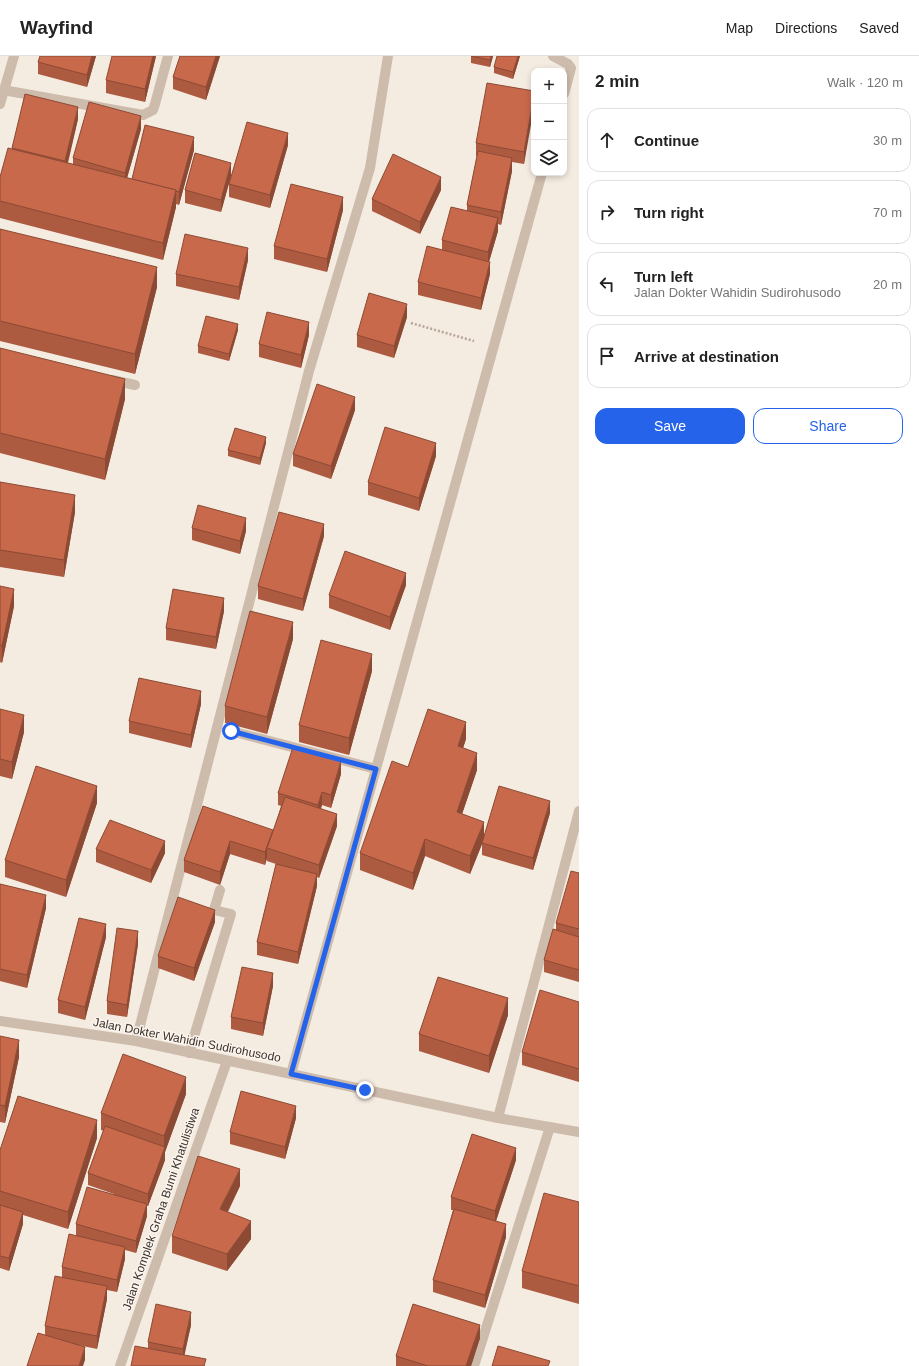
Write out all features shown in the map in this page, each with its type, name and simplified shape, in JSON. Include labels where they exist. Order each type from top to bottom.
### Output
[{"type":"street","points":[[0,104],[14,56]]},
{"type":"street","points":[[3,90],[143,115],[153,110],[168,56]]},
{"type":"street","points":[[136,1041],[310,371],[370,168],[388,56]]},
{"type":"street","points":[[553,56],[568,64],[571,68],[567,83]]},
{"type":"street","points":[[291,1074],[541,176]]},
{"type":"street","points":[[105,378],[135,385]]},
{"type":"street","points":[[231,731],[376,769]]},
{"type":"street","points":[[498,1118],[579,811]]},
{"type":"street","points":[[189,1053],[230,914],[214,910],[220,890]]},
{"type":"street","name":"Jalan Dokter Wahidin Sudirohusodo","points":[[0,1021],[136,1041],[498,1118],[579,1132]]},
{"type":"street","name":"Jalan Komplek Graha Bumi Khatulistiwa","points":[[120,1366],[227,1061]]},
{"type":"street","points":[[474,1366],[550,1127]]},
{"type":"path","points":[[411,323],[494,347]]},
{"type":"building","points":[[40,56],[92,56],[87,75],[38,62]]},
{"type":"building","points":[[112,56],[153,56],[145,89],[106,80]]},
{"type":"building","points":[[180,56],[216,56],[206,87],[173,77]]},
{"type":"building","points":[[471,56],[491,56],[490,60]]},
{"type":"building","points":[[497,56],[518,56],[513,72],[494,67]]},
{"type":"building","points":[[487,83],[531,90],[531,112],[524,152],[476,143]]},
{"type":"building","points":[[25,94],[78,107],[65,161],[12,148]]},
{"type":"building","points":[[89,102],[141,116],[125,173],[73,158]]},
{"type":"building","points":[[247,122],[288,133],[270,195],[229,184]]},
{"type":"building","points":[[145,125],[194,137],[179,192],[132,179]]},
{"type":"building","points":[[8,148],[176,190],[163,243],[0,201],[0,177]]},
{"type":"building","points":[[478,151],[512,158],[501,212],[467,205]]},
{"type":"building","points":[[195,153],[231,163],[221,200],[185,190]]},
{"type":"building","points":[[393,154],[441,177],[420,222],[372,199]]},
{"type":"building","points":[[291,184],[343,197],[327,259],[274,246]]},
{"type":"building","points":[[451,207],[498,218],[488,252],[442,240]]},
{"type":"building","points":[[0,229],[157,267],[135,354],[0,321]]},
{"type":"building","points":[[185,234],[248,248],[239,287],[176,274]]},
{"type":"building","points":[[427,246],[490,262],[481,298],[418,282]]},
{"type":"building","points":[[369,293],[407,304],[394,346],[357,335]]},
{"type":"building","points":[[267,312],[309,322],[301,355],[259,344]]},
{"type":"building","points":[[206,316],[238,324],[229,354],[198,346]]},
{"type":"building","points":[[0,348],[125,379],[105,459],[0,433]]},
{"type":"building","points":[[317,384],[355,397],[331,466],[293,454]]},
{"type":"building","points":[[385,427],[436,443],[419,498],[368,482]]},
{"type":"building","points":[[235,428],[266,437],[260,458],[228,450]]},
{"type":"building","points":[[0,482],[75,495],[64,560],[0,550]]},
{"type":"building","points":[[198,505],[246,518],[240,541],[192,528]]},
{"type":"building","points":[[279,512],[324,524],[303,599],[258,586]]},
{"type":"building","points":[[345,551],[406,573],[390,617],[329,595]]},
{"type":"building","points":[[0,586],[14,589],[2,646],[0,645]]},
{"type":"building","points":[[173,589],[224,598],[216,637],[166,628]]},
{"type":"building","points":[[250,611],[293,622],[267,717],[225,706]]},
{"type":"building","points":[[321,640],[372,654],[349,738],[299,725]]},
{"type":"building","points":[[139,678],[201,691],[191,735],[129,721]]},
{"type":"building","points":[[0,709],[24,715],[12,762],[0,759]]},
{"type":"building","points":[[428,709],[466,722],[458,746],[477,753],[457,812],[484,822],[470,856],[425,839],[413,873],[360,853],[392,761],[408,767]]},
{"type":"building","points":[[293,747],[341,761],[331,795],[322,792],[318,805],[278,793]]},
{"type":"building","points":[[36,766],[97,786],[66,880],[5,860]]},
{"type":"building","points":[[499,786],[550,801],[533,858],[482,843]]},
{"type":"building","points":[[285,797],[337,814],[319,865],[267,848]]},
{"type":"building","points":[[203,806],[273,830],[265,852],[230,841],[220,872],[184,860]]},
{"type":"building","points":[[110,820],[165,841],[151,870],[96,849]]},
{"type":"building","points":[[276,864],[317,874],[298,952],[257,942]]},
{"type":"building","points":[[571,871],[579,873],[579,929],[556,923]]},
{"type":"building","points":[[0,884],[46,895],[27,975],[0,969]]},
{"type":"building","points":[[178,897],[215,910],[194,968],[158,956]]},
{"type":"building","points":[[79,918],[106,924],[85,1007],[58,1000]]},
{"type":"building","points":[[117,928],[138,931],[127,1005],[107,1001]]},
{"type":"building","points":[[553,929],[579,937],[579,970],[544,960]]},
{"type":"building","points":[[242,967],[273,973],[263,1023],[231,1017]]},
{"type":"building","points":[[438,977],[508,998],[489,1056],[419,1034]]},
{"type":"building","points":[[540,990],[579,1002],[579,1069],[522,1052]]},
{"type":"building","points":[[0,1036],[19,1040],[5,1106],[0,1105]]},
{"type":"building","points":[[123,1054],[186,1077],[164,1136],[101,1113]]},
{"type":"building","points":[[241,1091],[296,1106],[285,1147],[230,1132]]},
{"type":"building","points":[[18,1096],[97,1120],[68,1212],[0,1191],[0,1150]]},
{"type":"building","points":[[105,1126],[165,1147],[148,1194],[88,1173]]},
{"type":"building","points":[[472,1134],[516,1148],[495,1211],[451,1197]]},
{"type":"building","points":[[198,1156],[240,1169],[220,1209],[251,1221],[227,1254],[172,1236]]},
{"type":"building","points":[[87,1187],[147,1204],[136,1241],[76,1224]]},
{"type":"building","points":[[544,1193],[579,1202],[579,1286],[522,1271]]},
{"type":"building","points":[[0,1205],[23,1212],[9,1258],[0,1256]]},
{"type":"building","points":[[454,1209],[506,1224],[485,1295],[433,1280]]},
{"type":"building","points":[[69,1234],[125,1247],[117,1280],[62,1267]]},
{"type":"building","points":[[55,1276],[107,1286],[97,1336],[45,1326]]},
{"type":"building","points":[[156,1304],[191,1312],[183,1349],[148,1342]]},
{"type":"building","points":[[413,1304],[480,1325],[466,1366],[428,1366],[396,1356]]},
{"type":"building","points":[[38,1333],[85,1347],[79,1366],[27,1366]]},
{"type":"building","points":[[135,1346],[206,1359],[204,1366],[131,1366]]},
{"type":"building","points":[[498,1346],[550,1361],[548,1366],[492,1366]]},
{"type":"route","points":[[231,731],[376,769],[291,1074],[365,1090]]}]
